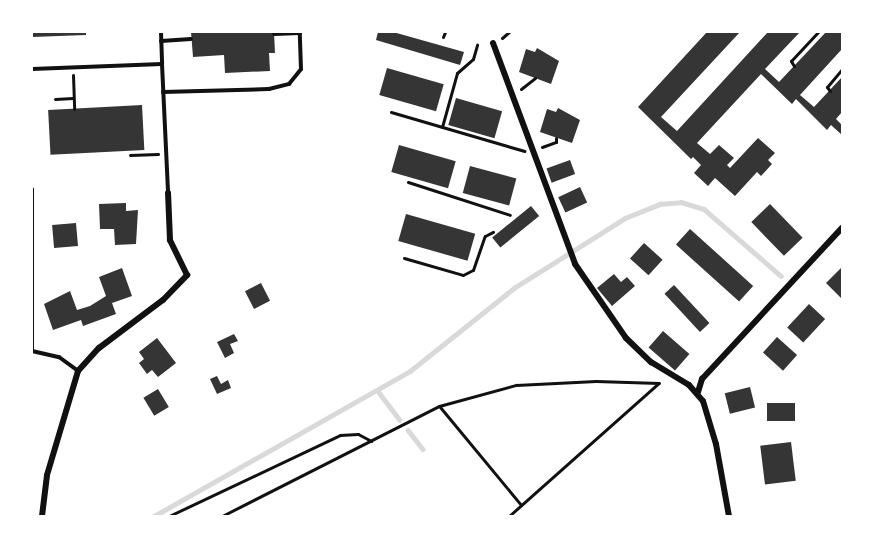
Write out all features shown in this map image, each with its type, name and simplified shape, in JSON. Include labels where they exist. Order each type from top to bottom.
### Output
[{"type":"street","points":[[493,43],[575,264],[626,338],[651,362],[698,392],[708,413],[729,516]]},
{"type":"street","points":[[42,516],[47,475],[78,371],[99,348],[163,300],[187,275],[170,240],[168,193]]},
{"type":"street","points":[[698,392],[702,379],[843,228]]},
{"type":"lane","points":[[161,32],[168,193]]},
{"type":"lane","points":[[163,92],[269,89],[290,84],[301,69],[300,32],[274,34]]},
{"type":"lane","points":[[161,41],[191,39]]},
{"type":"lane","points":[[32,69],[162,64]]},
{"type":"lane","points":[[32,189],[32,351],[59,357],[78,371]]},
{"type":"path","points":[[443,36],[445,32]]},
{"type":"path","points":[[794,66],[791,61],[805,45],[818,32],[823,35]]},
{"type":"path","points":[[442,127],[457,73],[473,59],[477,45]]},
{"type":"path","points":[[805,45],[810,49]]},
{"type":"path","points":[[73,67],[74,108]]},
{"type":"path","points":[[830,91],[827,87],[842,70]]},
{"type":"path","points":[[511,93],[535,78]]},
{"type":"path","points":[[55,99],[74,98]]},
{"type":"path","points":[[391,112],[522,151],[533,150],[556,142],[556,138]]},
{"type":"path","points":[[130,155],[166,153]]},
{"type":"path","points":[[408,182],[510,215]]},
{"type":"path","points":[[404,258],[463,275],[473,270],[485,236],[493,232]]},
{"type":"path","points":[[510,516],[659,383],[673,374]]},
{"type":"path","points":[[222,516],[439,406],[516,385],[596,381],[659,383]]},
{"type":"path","points":[[439,406],[521,505]]},
{"type":"path","points":[[169,516],[340,435],[358,434],[371,441]]},
{"type":"building","points":[[32,32],[86,32],[86,35],[32,37]]},
{"type":"building","points":[[191,32],[274,32],[275,53],[269,53],[270,71],[225,73],[224,55],[193,57]]},
{"type":"building","points":[[378,32],[393,32],[464,52],[460,65],[376,40]]},
{"type":"building","points":[[707,32],[740,32],[661,117],[677,131],[768,32],[800,32],[765,69],[779,82],[826,32],[842,32],[842,49],[800,95],[814,107],[842,77],[842,112],[836,119],[842,125],[842,135],[831,125],[827,130],[796,99],[792,104],[761,74],[697,143],[710,154],[719,145],[734,158],[727,165],[730,168],[758,138],[775,153],[768,160],[772,164],[761,176],[757,172],[735,196],[715,178],[708,186],[694,173],[701,165],[693,157],[691,159],[638,107]]},
{"type":"building","points":[[537,48],[559,61],[551,84],[519,72],[526,49],[535,52]]},
{"type":"building","points":[[387,68],[444,84],[436,111],[379,95]]},
{"type":"building","points":[[456,98],[502,111],[494,138],[448,125]]},
{"type":"building","points":[[142,105],[144,150],[50,155],[48,110]]},
{"type":"building","points":[[558,108],[580,120],[572,143],[540,132],[547,109],[556,112]]},
{"type":"building","points":[[399,145],[456,161],[448,188],[391,172]]},
{"type":"building","points":[[570,160],[575,174],[552,183],[547,169]]},
{"type":"building","points":[[470,166],[516,178],[509,205],[463,193]]},
{"type":"building","points":[[580,187],[587,202],[565,213],[558,197]]},
{"type":"building","points":[[126,203],[126,211],[138,210],[136,244],[115,245],[114,229],[100,229],[99,204]]},
{"type":"building","points":[[770,204],[803,238],[784,256],[751,222]]},
{"type":"building","points":[[531,206],[539,216],[500,248],[492,237]]},
{"type":"building","points":[[406,214],[475,234],[467,261],[398,241]]},
{"type":"building","points":[[76,223],[78,246],[54,248],[52,225]]},
{"type":"building","points":[[690,229],[753,286],[739,301],[676,245]]},
{"type":"building","points":[[644,243],[663,260],[649,275],[630,259]]},
{"type":"building","points":[[122,268],[132,296],[112,303],[116,314],[83,326],[81,320],[53,330],[44,304],[70,291],[77,310],[90,306],[106,296],[99,277]]},
{"type":"building","points":[[841,268],[842,270],[842,299],[826,283]]},
{"type":"building","points":[[614,274],[621,282],[627,277],[635,286],[612,306],[597,288]]},
{"type":"building","points":[[261,283],[270,301],[254,309],[245,291]]},
{"type":"building","points":[[674,285],[709,323],[700,332],[664,294]]},
{"type":"building","points":[[809,304],[825,319],[803,342],[787,327]]},
{"type":"building","points":[[663,331],[689,354],[675,371],[649,348]]},
{"type":"building","points":[[234,334],[238,341],[230,344],[234,353],[225,358],[217,342]]},
{"type":"building","points":[[777,337],[797,355],[783,371],[763,353]]},
{"type":"building","points":[[157,338],[176,363],[158,377],[152,370],[147,374],[139,363],[144,359],[139,352]]},
{"type":"building","points":[[217,376],[221,384],[228,380],[231,388],[217,394],[210,379]]},
{"type":"building","points":[[750,387],[755,407],[730,414],[725,393]]},
{"type":"building","points":[[158,389],[169,407],[154,416],[143,398]]},
{"type":"building","points":[[767,403],[795,403],[795,421],[767,421]]},
{"type":"building","points":[[791,442],[796,481],[765,484],[760,446]]},
{"type":"waterway","points":[[154,516],[410,371],[514,288],[625,218],[660,204],[681,202],[704,209],[781,276]]},
{"type":"waterway","points":[[378,391],[400,420]]},
{"type":"waterway","points":[[408,430],[423,449]]}]
